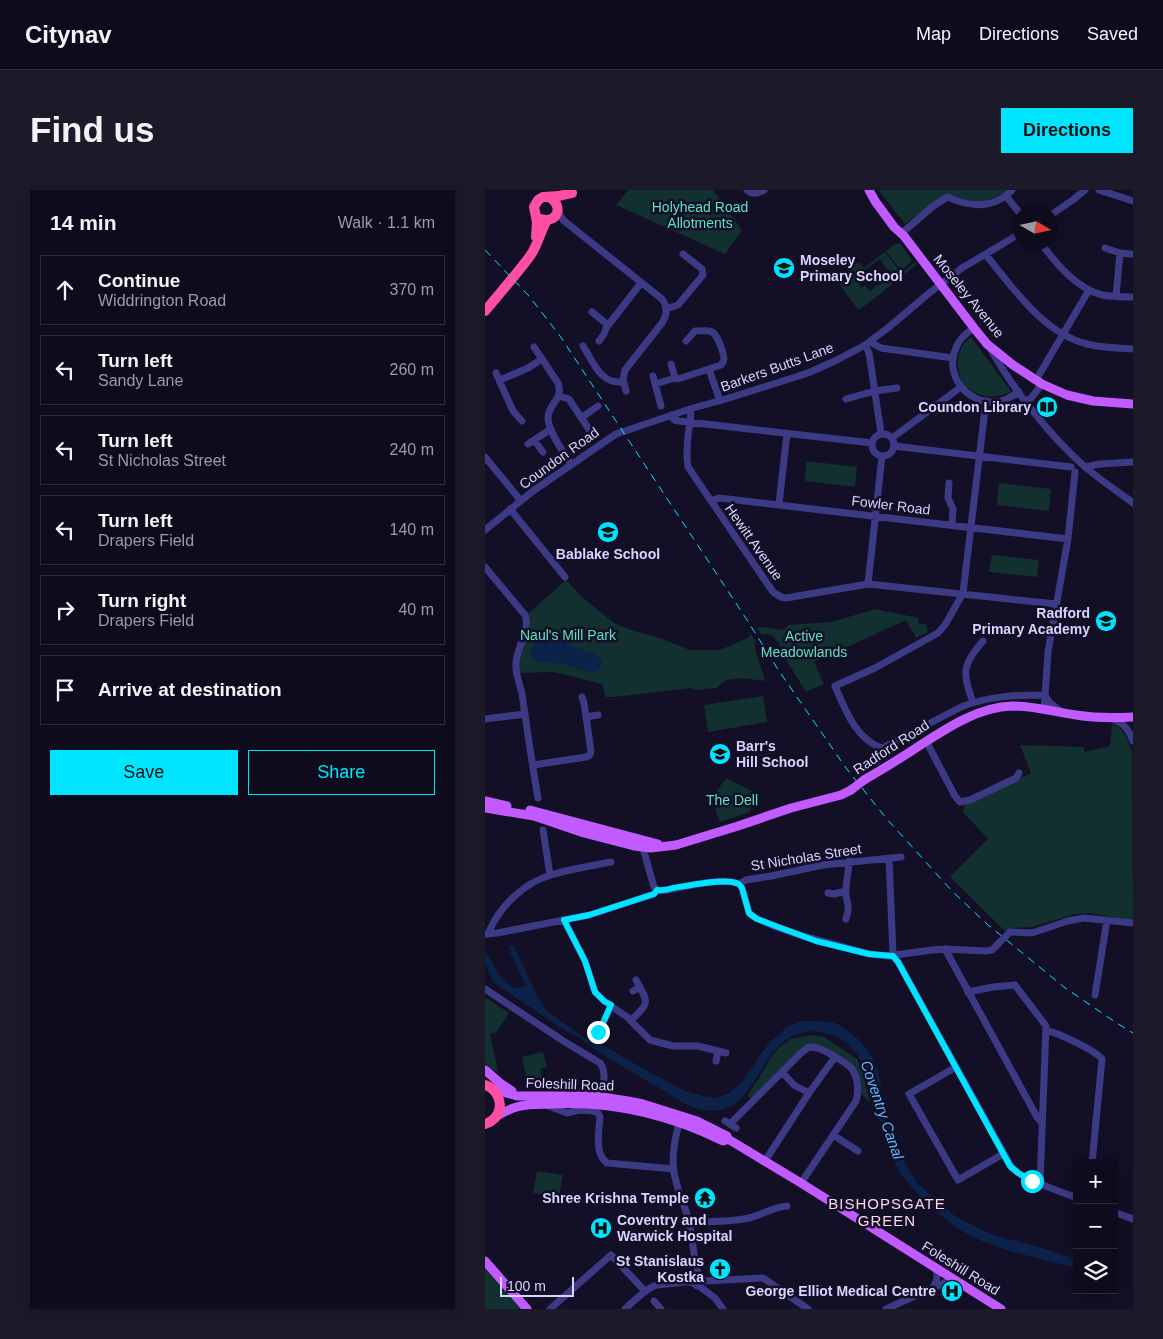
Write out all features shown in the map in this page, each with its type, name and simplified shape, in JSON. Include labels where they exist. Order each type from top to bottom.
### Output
[{"type":"highway","points":[[535,248],[537,230],[534,207],[538,200],[541,197],[574,192]]},
{"type":"highway","points":[[485,311],[535,248],[556,215],[574,192]]},
{"type":"highway","points":[[549,197],[554,199],[556,215]]},
{"type":"highway","points":[[536,214],[541,219],[556,215]]},
{"type":"highway","points":[[485,1124],[497,1116],[499,1110],[497,1094],[488,1085]]},
{"type":"main road","name":"Moseley Avenue","points":[[870,191],[894,227],[902,233],[987,344],[1013,365],[1056,391],[1080,399],[1133,404]]},
{"type":"main road","name":"Radford Road","points":[[485,808],[533,816],[584,833],[643,848],[676,845],[791,808],[841,795],[957,723],[989,710],[1013,706],[1103,718],[1133,717]]},
{"type":"main road","name":"Radford Road","points":[[485,801],[543,813],[668,846]]},
{"type":"main road","name":"Radford Road","points":[[600,828],[612,835],[638,843],[643,848]]},
{"type":"main road","points":[[485,1070],[509,1089],[526,1097]]},
{"type":"main road","name":"Foleshill Road","points":[[488,1085],[517,1096],[526,1097],[602,1094],[643,1104],[680,1119],[723,1141],[728,1139],[1001,1309]]},
{"type":"main road","name":"Foleshill Road","points":[[497,1116],[508,1109],[520,1105],[577,1103],[604,1105],[680,1119]]},
{"type":"main road","points":[[485,1261],[527,1309]]},
{"type":"street","points":[[747,190],[757,194],[764,190]]},
{"type":"street","points":[[902,233],[947,197],[976,205],[994,203],[1012,190]]},
{"type":"street","points":[[1058,210],[1085,190]]},
{"type":"street","points":[[1099,190],[1133,201]]},
{"type":"street","points":[[1006,196],[1013,205]]},
{"type":"street","points":[[556,215],[664,302],[666,316],[662,323],[625,370],[623,375],[625,390]]},
{"type":"street","name":"Barkers Butts Lane","points":[[656,421],[807,373],[837,360],[867,343],[891,326],[962,268],[1013,239]]},
{"type":"street","points":[[1105,248],[1131,254]]},
{"type":"street","points":[[1046,250],[1057,264],[1077,283],[1089,290],[1101,294],[1133,297]]},
{"type":"street","points":[[1116,296],[1120,253]]},
{"type":"street","points":[[666,309],[678,305],[703,275],[701,268],[683,254]]},
{"type":"street","points":[[986,254],[1024,303],[1063,334],[1087,344],[1133,349]]},
{"type":"street","points":[[599,342],[608,325],[641,283]]},
{"type":"street","points":[[1026,401],[1031,398],[1063,334],[1089,290]]},
{"type":"street","points":[[593,312],[608,325]]},
{"type":"street","points":[[655,384],[675,378],[678,379],[723,364],[724,358],[715,333],[697,327],[686,341]]},
{"type":"street","points":[[974,328],[964,335],[959,342],[953,358],[954,372],[961,387],[971,396],[996,402],[1005,400],[1019,392]]},
{"type":"street","points":[[867,343],[881,348],[953,358]]},
{"type":"street","points":[[867,343],[881,433]]},
{"type":"street","points":[[987,344],[997,362],[1019,392],[1060,441],[1085,467],[1133,503]]},
{"type":"street","points":[[583,346],[603,376],[611,381],[623,382]]},
{"type":"street","points":[[534,347],[558,383],[559,396],[549,412],[548,423],[560,448],[571,464]]},
{"type":"street","points":[[522,421],[510,413],[498,377],[528,368],[542,359]]},
{"type":"street","points":[[671,364],[675,378]]},
{"type":"street","points":[[709,369],[720,401]]},
{"type":"street","points":[[653,376],[655,398],[661,406]]},
{"type":"street","points":[[892,438],[961,387]]},
{"type":"street","points":[[846,400],[875,391],[897,388]]},
{"type":"street","points":[[559,396],[569,399],[592,434]]},
{"type":"street","points":[[986,401],[963,593],[945,625],[938,633],[875,668],[835,686],[858,730],[876,746],[882,748],[973,703],[1009,696],[1045,695]]},
{"type":"street","points":[[581,418],[598,406]]},
{"type":"street","name":"Hewitt Avenue","points":[[690,409],[688,467],[773,592],[777,595],[786,598],[867,584],[1056,604]]},
{"type":"street","points":[[671,415],[674,420],[872,443]]},
{"type":"street","name":"Coundon Road","points":[[485,530],[510,509],[613,435],[656,421]]},
{"type":"street","points":[[543,452],[531,442],[551,429]]},
{"type":"street","points":[[779,504],[787,433]]},
{"type":"street","points":[[881,433],[887,434],[892,438],[894,446],[891,453],[881,456],[874,452],[872,443],[874,438],[881,433]]},
{"type":"street","points":[[894,446],[1073,470],[1068,538],[1048,652],[1044,710]]},
{"type":"street","points":[[867,584],[881,456]]},
{"type":"street","points":[[485,457],[521,501]]},
{"type":"street","points":[[1085,467],[1133,462]]},
{"type":"street","points":[[949,483],[948,498],[953,509],[952,525]]},
{"type":"street","name":"Fowler Road","points":[[711,501],[719,498],[779,504],[1068,538]]},
{"type":"street","points":[[510,509],[565,577]]},
{"type":"street","points":[[485,567],[525,615],[526,630],[517,654],[516,663],[537,798]]},
{"type":"street","points":[[973,703],[967,687],[965,672],[968,659],[983,641]]},
{"type":"street","points":[[1045,695],[1050,703],[1064,713]]},
{"type":"street","points":[[533,765],[589,756],[591,751],[582,697]]},
{"type":"street","points":[[485,719],[525,714]]},
{"type":"street","points":[[586,717],[598,716]]},
{"type":"street","points":[[1103,718],[1125,725],[1133,741]]},
{"type":"street","points":[[927,741],[955,796],[960,802],[970,800],[1016,778],[1019,773]]},
{"type":"street","points":[[543,830],[549,875]]},
{"type":"street","points":[[643,848],[654,887],[657,890]]},
{"type":"street","name":"St Nicholas Street","points":[[487,934],[589,915],[654,894],[657,890],[662,891],[715,882],[734,882],[739,884],[746,880],[823,865],[901,857]]},
{"type":"street","points":[[889,858],[893,956],[1010,1166],[1027,1179],[1073,1196]]},
{"type":"street","points":[[487,934],[509,902],[516,894],[528,886],[549,875],[611,862]]},
{"type":"street","points":[[847,919],[849,906],[845,898],[849,862]]},
{"type":"street","points":[[739,884],[742,888],[749,913],[757,919],[816,941],[869,954],[893,956],[945,949],[992,950],[1009,932],[1032,933],[1068,921],[1084,918],[1133,923]]},
{"type":"street","points":[[828,893],[834,894],[846,891]]},
{"type":"street","points":[[564,920],[585,961],[595,992],[604,1001],[631,1020],[646,1036],[657,1043],[673,1046],[697,1046],[726,1053]]},
{"type":"street","points":[[1095,995],[1107,920]]},
{"type":"street","points":[[945,949],[1037,1117],[1043,1123]]},
{"type":"street","points":[[631,1020],[643,1009],[646,1003],[636,980]]},
{"type":"street","points":[[968,992],[1015,985],[1046,1026],[1040,1184]]},
{"type":"street","points":[[633,991],[640,987]]},
{"type":"street","points":[[485,989],[568,1044],[601,1063],[603,1067],[602,1094]]},
{"type":"street","points":[[597,1033],[611,1005]]},
{"type":"street","points":[[1047,1031],[1053,1032],[1097,1054],[1102,1059],[1092,1159]]},
{"type":"street","points":[[730,1124],[809,1047],[817,1047],[852,1069],[857,1084],[856,1101],[801,1183]]},
{"type":"street","points":[[716,1061],[718,1051]]},
{"type":"street","points":[[765,1161],[835,1057]]},
{"type":"street","points":[[956,1068],[909,1094],[958,1180],[1003,1154]]},
{"type":"street","points":[[782,1072],[794,1085],[809,1093]]},
{"type":"street","points":[[545,1104],[567,1113],[579,1110],[598,1113],[600,1117],[599,1154],[604,1161],[611,1164],[673,1169]]},
{"type":"street","points":[[680,1119],[676,1135],[673,1169],[689,1222],[697,1280],[723,1309]]},
{"type":"street","points":[[833,1135],[859,1151]]},
{"type":"street","points":[[689,1222],[735,1220],[753,1217],[779,1207],[787,1206]]},
{"type":"street","points":[[1118,1213],[1133,1219]]},
{"type":"street","points":[[550,1309],[611,1255],[645,1291]]},
{"type":"street","points":[[931,1289],[938,1277],[935,1268]]},
{"type":"street","points":[[625,1309],[645,1291],[660,1284],[697,1280],[763,1278],[808,1309]]},
{"type":"street","points":[[886,1309],[953,1280]]},
{"type":"street","points":[[654,1301],[661,1309]]},
{"type":"green space","name":"Holyhead Road Allotments","points":[[628,190],[713,190],[742,230],[725,254],[616,205]]},
{"type":"green space","points":[[878,190],[1007,190],[991,199],[979,201],[945,194],[905,224]]},
{"type":"green space","points":[[896,243],[901,244],[912,261],[901,271],[886,251]]},
{"type":"green space","points":[[885,252],[901,273],[916,262],[917,264],[858,310],[836,279],[859,262],[864,268]],"holes":[[[880,259],[887,270],[889,269],[892,274],[878,286],[870,291],[865,285],[861,288],[859,284],[862,281],[858,275]]]},
{"type":"green space","points":[[971,337],[1011,391],[999,396],[986,396],[974,392],[964,384],[959,372],[958,359],[962,346]]},
{"type":"green space","points":[[806,461],[857,467],[855,487],[805,481]]},
{"type":"green space","points":[[999,483],[1051,489],[1049,511],[997,505]]},
{"type":"green space","points":[[992,555],[1039,560],[1037,577],[989,572]]},
{"type":"green space","name":"Naul's Mill Park","points":[[566,580],[581,596],[614,623],[690,650],[720,650],[748,638],[751,634],[755,641],[755,648],[765,681],[742,678],[726,680],[716,688],[696,690],[691,688],[606,697],[602,684],[552,672],[519,673],[518,661],[527,615]]},
{"type":"green space","name":"Active Meadowlands","points":[[875,609],[919,618],[918,623],[928,625],[926,627],[928,632],[916,638],[906,620],[814,662],[824,684],[806,692],[785,658],[784,651],[773,636],[762,635],[757,628],[784,630],[788,625],[832,622]]},
{"type":"green space","points":[[763,696],[767,722],[708,732],[704,705]]},
{"type":"green space","points":[[1112,724],[1123,731],[1132,751],[1133,919],[1129,920],[1089,913],[1075,914],[1032,927],[1008,928],[1005,931],[950,877],[988,839],[963,812],[965,804],[1031,773],[1020,745],[1084,747],[1084,752],[1110,746]]},
{"type":"green space","name":"The Dell","points":[[726,778],[755,792],[750,812],[720,822],[716,811],[716,792]]},
{"type":"green space","points":[[485,997],[509,1013],[496,1033],[490,1034],[498,1072],[490,1069],[485,1063]]},
{"type":"green space","points":[[812,1035],[824,1037],[857,1059],[862,1070],[870,1103],[862,1094],[853,1069],[809,1046],[752,1099],[747,1096],[771,1057],[779,1048],[790,1039]]},
{"type":"green space","points":[[543,1052],[547,1067],[540,1069],[544,1087],[537,1087],[527,1079],[522,1057]]},
{"type":"green space","points":[[537,1171],[563,1175],[559,1197],[533,1193]]},
{"type":"green space","points":[[485,1264],[524,1309],[485,1309]]},
{"type":"water","points":[[545,634],[550,634],[599,656],[602,662],[601,667],[597,671],[590,672],[562,664],[534,660],[531,658],[530,650],[537,639]]},
{"type":"water","name":"Coventry Canal","points":[[509,945],[514,946],[538,998],[548,1012],[585,1038],[594,1040],[685,1091],[703,1096],[715,1098],[729,1093],[740,1084],[769,1043],[788,1026],[802,1021],[818,1021],[835,1023],[841,1026],[859,1040],[873,1059],[879,1074],[882,1094],[881,1104],[889,1127],[898,1151],[917,1183],[956,1217],[993,1235],[1073,1258],[1073,1267],[1018,1253],[975,1238],[951,1224],[921,1197],[899,1171],[878,1118],[862,1064],[853,1049],[846,1042],[824,1033],[801,1033],[786,1040],[774,1051],[756,1079],[735,1103],[721,1110],[698,1109],[679,1100],[603,1055],[579,1037],[567,1032],[493,982],[485,963],[485,951],[501,977],[513,988],[526,986],[510,952]]},
{"type":"railway","points":[[485,250],[529,296],[560,336],[779,671],[846,768],[886,818],[952,891],[987,924],[1064,987],[1133,1033]]},
{"type":"place","name":"Moseley Primary School","points":[[784,268]]},
{"type":"place","name":"Coundon Library","points":[[1047,407]]},
{"type":"place","name":"Bablake School","points":[[608,532]]},
{"type":"place","name":"Radford Primary Academy","points":[[1106,621]]},
{"type":"place","name":"Barr's Hill School","points":[[720,754]]},
{"type":"place","name":"Shree Krishna Temple","points":[[705,1198]]},
{"type":"place","name":"Coventry and Warwick Hospital","points":[[601,1228]]},
{"type":"place","name":"St Stanislaus Kostka","points":[[720,1269]]},
{"type":"place","name":"George Elliot Medical Centre","points":[[952,1291]]},
{"type":"district","name":"BISHOPSGATE GREEN","points":[[887,1212]]},
{"type":"route","points":[[598,1032],[611,1005],[599,997],[591,985],[585,961],[564,920],[589,915],[654,894],[657,890],[662,891],[715,882],[734,882],[742,888],[749,913],[757,919],[816,941],[869,954],[893,956],[1010,1166],[1032,1181]]}]
